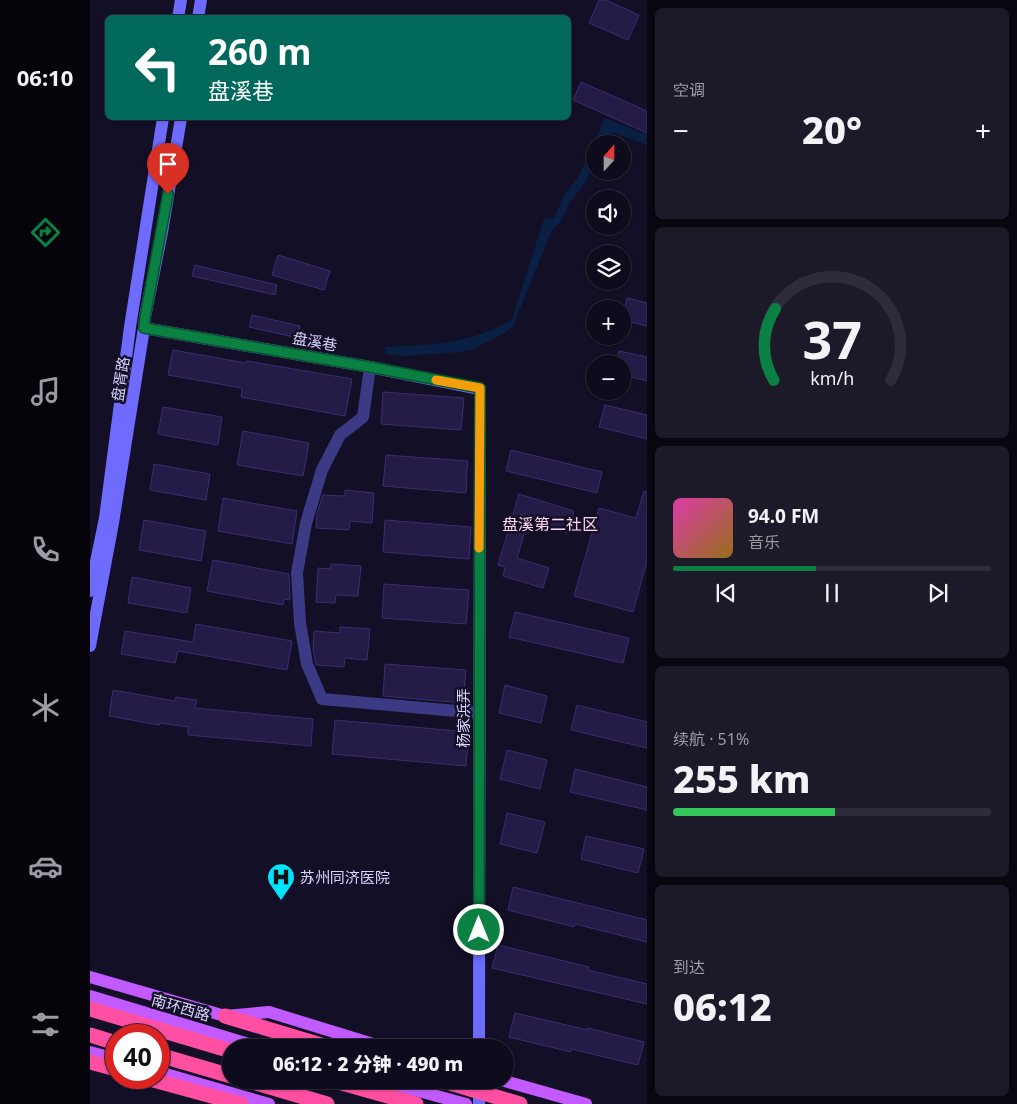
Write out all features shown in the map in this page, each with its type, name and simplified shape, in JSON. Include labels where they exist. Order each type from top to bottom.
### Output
[{"type":"highway","points":[[93,1002],[222,1048]]},
{"type":"highway","points":[[225,1016],[303,1039]]},
{"type":"highway","points":[[90,1035],[105,1040]]},
{"type":"highway","points":[[170,1058],[222,1073]]},
{"type":"highway","points":[[90,1062],[105,1066]]},
{"type":"highway","points":[[170,1085],[241,1104]]},
{"type":"highway","points":[[276,1089],[327,1104]]},
{"type":"highway","points":[[363,1089],[416,1104]]},
{"type":"highway","points":[[470,1089],[520,1104]]},
{"type":"main road","points":[[178,15],[181,0]]},
{"type":"main road","points":[[198,15],[201,0]]},
{"type":"main road","name":"盘胥路","points":[[90,591],[104,518],[132,317],[163,120]]},
{"type":"main road","name":"盘胥路","points":[[90,646],[114,523],[145,317],[162,232],[181,120]]},
{"type":"main road","name":"盘溪巷","points":[[144,328],[480,388]]},
{"type":"main road","name":"杨家浜弄","points":[[479,1039],[480,388]]},
{"type":"main road","points":[[90,976],[225,1016],[269,1012],[357,1039]]},
{"type":"main road","name":"南环西路","points":[[93,1002],[229,1039]]},
{"type":"main road","points":[[90,1052],[105,1056]]},
{"type":"main road","points":[[170,1075],[269,1104]]},
{"type":"main road","points":[[514,1084],[586,1104]]},
{"type":"main road","points":[[412,1089],[466,1104]]},
{"type":"main road","points":[[479,1089],[480,1104]]},
{"type":"street","points":[[370,367],[363,417],[340,435],[322,470],[306,523],[297,574],[300,623],[307,664],[322,699],[479,713]]},
{"type":"water","points":[[605,118],[647,135],[647,145],[631,139],[631,135],[620,135],[612,132],[610,135],[597,135]]},
{"type":"water","points":[[586,160],[586,180],[571,201],[560,223],[551,232],[513,326],[506,332],[474,349],[461,352],[402,356],[386,354],[384,347],[433,344],[464,339],[495,329],[510,321],[544,219],[554,218],[565,193],[578,178]]},
{"type":"building","points":[[599,0],[606,0],[639,15],[628,40],[589,23]]},
{"type":"building","points":[[581,82],[647,111],[647,133],[573,100]]},
{"type":"building","points":[[278,255],[330,271],[324,290],[272,275]]},
{"type":"building","points":[[195,265],[277,285],[275,295],[192,276]]},
{"type":"building","points":[[627,298],[647,303],[647,326],[631,322],[631,300],[627,300]]},
{"type":"building","points":[[252,315],[300,326],[298,338],[249,327]]},
{"type":"building","points":[[173,350],[352,379],[345,416],[241,397],[242,388],[168,375]]},
{"type":"building","points":[[619,351],[647,357],[647,381],[631,377],[631,355],[618,355]]},
{"type":"building","points":[[383,392],[464,398],[461,430],[381,424]]},
{"type":"building","points":[[605,405],[647,415],[647,439],[599,427]]},
{"type":"building","points":[[163,407],[222,417],[218,445],[158,434]]},
{"type":"building","points":[[243,431],[309,443],[303,476],[237,465]]},
{"type":"building","points":[[511,450],[602,472],[597,493],[506,471]]},
{"type":"building","points":[[386,455],[468,461],[466,493],[383,486]]},
{"type":"building","points":[[154,464],[210,474],[206,500],[150,490]]},
{"type":"building","points":[[345,490],[374,493],[372,523],[350,521],[349,530],[316,528],[317,513],[323,495],[345,496]]},
{"type":"building","points":[[644,491],[647,492],[647,561],[633,612],[574,596],[599,508],[636,518]]},
{"type":"building","points":[[519,494],[574,511],[567,533],[528,521],[517,558],[549,568],[543,588],[503,576],[505,567],[498,565]]},
{"type":"building","points":[[223,498],[297,511],[292,544],[218,531]]},
{"type":"building","points":[[144,520],[206,531],[201,561],[139,550]]},
{"type":"building","points":[[385,520],[471,527],[469,559],[383,552]]},
{"type":"building","points":[[213,560],[289,574],[290,600],[284,599],[283,605],[207,591]]},
{"type":"building","points":[[331,564],[361,566],[358,596],[336,595],[335,603],[316,602],[318,568],[331,569]]},
{"type":"building","points":[[132,577],[191,588],[187,613],[128,603]]},
{"type":"building","points":[[384,584],[469,590],[466,624],[382,618]]},
{"type":"building","points":[[515,612],[629,638],[623,663],[509,637]]},
{"type":"building","points":[[196,624],[292,641],[287,670],[178,651],[175,663],[121,654],[125,631],[193,642]]},
{"type":"building","points":[[340,627],[370,629],[367,660],[345,658],[344,667],[316,665],[313,649],[314,631],[340,633]]},
{"type":"building","points":[[385,664],[466,670],[463,703],[383,696]]},
{"type":"building","points":[[505,685],[547,696],[541,723],[499,713]]},
{"type":"building","points":[[113,690],[175,701],[176,697],[197,700],[195,708],[313,719],[311,746],[188,735],[188,727],[160,723],[159,725],[109,716]]},
{"type":"building","points":[[577,705],[647,722],[647,748],[571,730]]},
{"type":"building","points":[[335,720],[469,732],[466,766],[332,754]]},
{"type":"building","points":[[507,750],[547,760],[540,789],[500,779]]},
{"type":"building","points":[[575,769],[647,787],[647,810],[570,792]]},
{"type":"building","points":[[507,813],[545,822],[537,853],[500,844]]},
{"type":"building","points":[[586,836],[644,849],[638,873],[581,859]]},
{"type":"building","points":[[513,887],[647,920],[647,942],[575,924],[574,927],[508,910]]},
{"type":"building","points":[[498,945],[589,967],[588,970],[647,984],[647,1004],[492,968]]},
{"type":"building","points":[[515,1013],[644,1042],[638,1065],[571,1049],[571,1052],[509,1037]]},
{"type":"slow traffic","points":[[436,380],[480,388],[479,548]]},
{"type":"place","name":"苏州同济医院","points":[[281,901]]},
{"type":"district","name":"盘溪第二社区","points":[[550,524]]},
{"type":"route","points":[[168,194],[144,328],[480,388],[479,930]]}]
